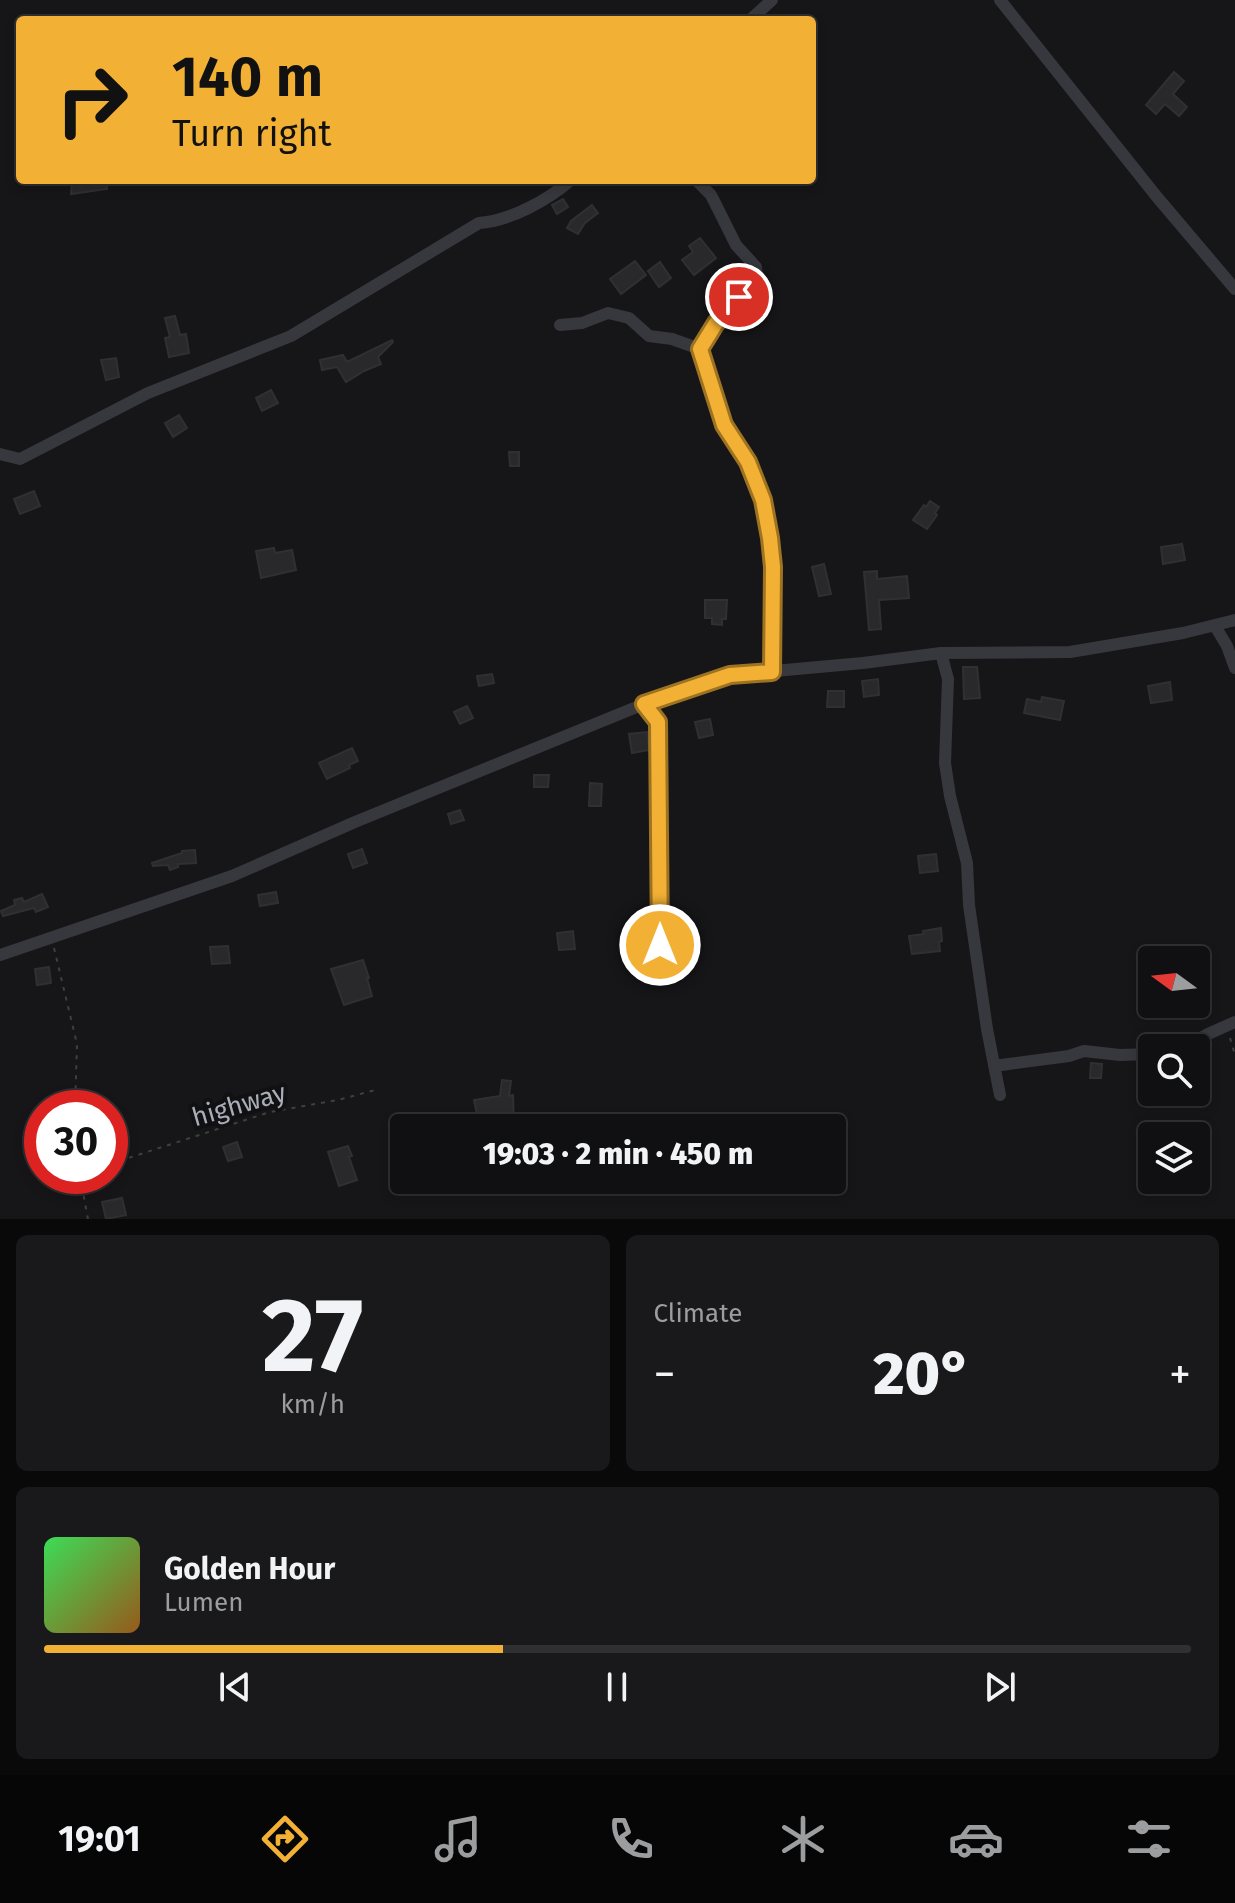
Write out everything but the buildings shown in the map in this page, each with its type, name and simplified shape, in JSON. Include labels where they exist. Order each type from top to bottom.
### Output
[{"type":"street","points":[[754,16],[772,0]]},
{"type":"street","points":[[1000,0],[1157,197],[1235,289]]},
{"type":"street","points":[[0,454],[20,459],[148,393],[291,336],[479,223],[509,218],[566,184]]},
{"type":"street","points":[[700,184],[711,195],[736,245],[756,267],[757,277],[716,323],[700,349],[724,425],[748,462],[763,500],[773,567],[772,672]]},
{"type":"street","points":[[560,325],[582,323],[608,313],[629,318],[649,336],[672,339],[700,349]]},
{"type":"street","points":[[0,955],[232,876],[355,822],[644,704],[730,675],[941,653],[1070,652],[1183,633],[1235,620]]},
{"type":"street","points":[[1215,626],[1235,668]]},
{"type":"street","points":[[941,653],[948,679],[945,763],[967,863],[969,905],[1000,1095]]},
{"type":"street","points":[[644,704],[658,722],[660,945]]},
{"type":"street","points":[[1208,1034],[1231,1024]]},
{"type":"street","points":[[994,1066],[1069,1056],[1084,1051],[1138,1054]]},
{"type":"path","points":[[52,938],[77,1044],[76,1090]]},
{"type":"path","points":[[1231,1024],[1235,1055]]},
{"type":"path","name":"highway","points":[[128,1158],[270,1112],[379,1089]]},
{"type":"path","points":[[83,1194],[88,1219]]},
{"type":"route","points":[[660,945],[658,722],[644,704],[730,675],[772,672],[773,567],[763,500],[748,462],[724,425],[700,349],[716,323],[739,297]]}]
